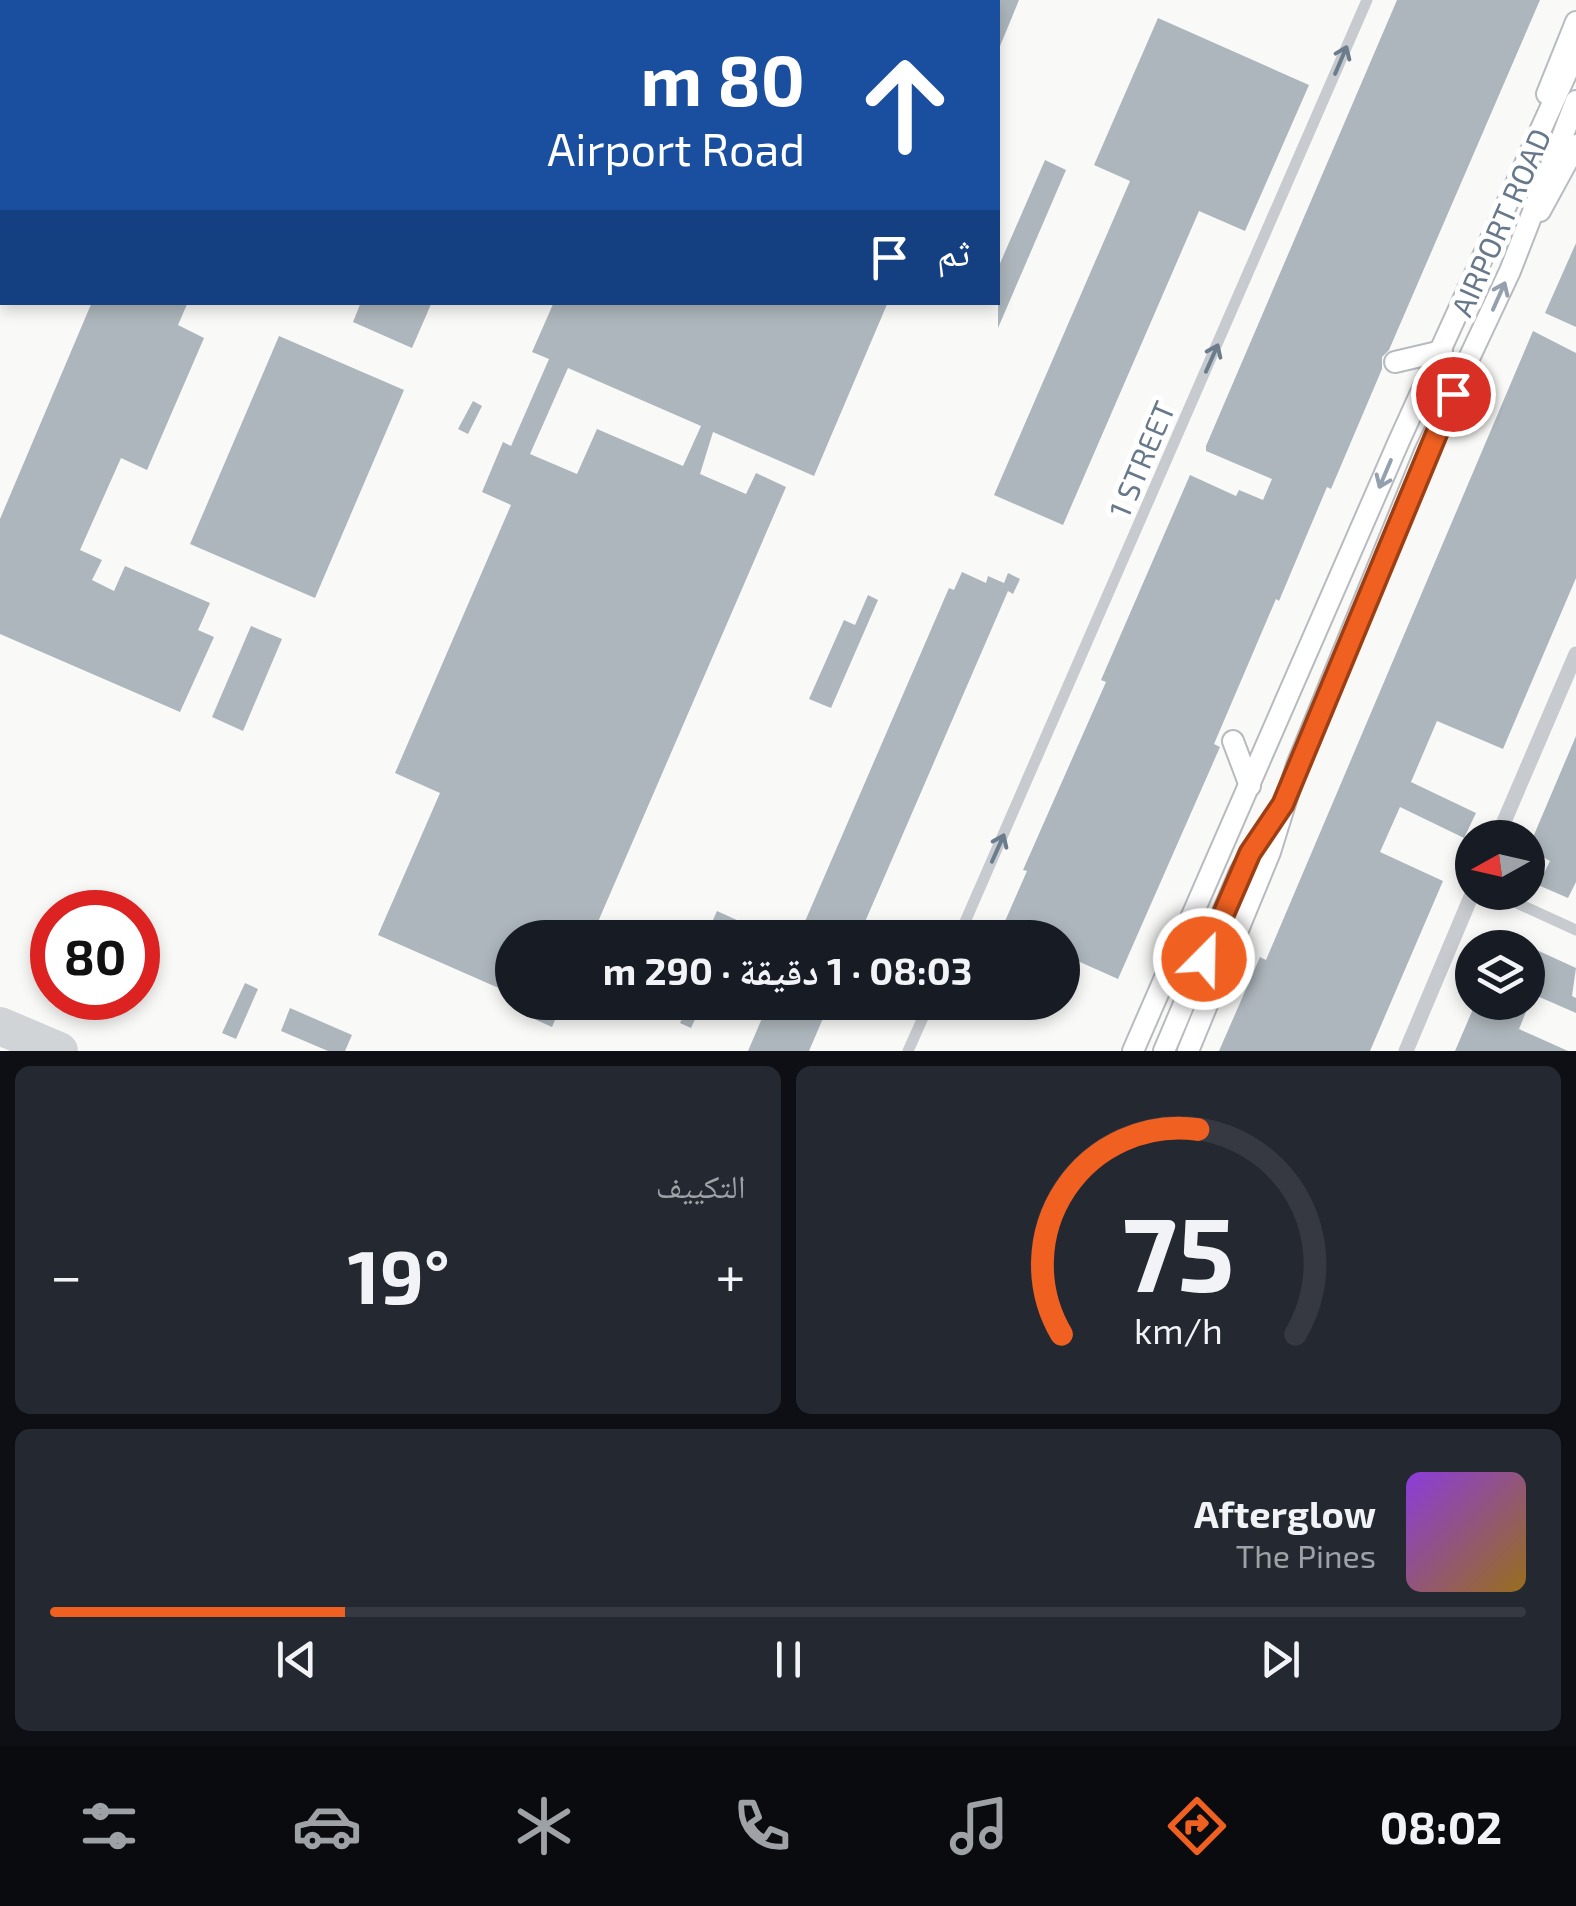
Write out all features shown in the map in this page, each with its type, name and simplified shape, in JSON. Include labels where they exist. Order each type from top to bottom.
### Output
[{"type":"main road","points":[[1514,195],[1576,22]]},
{"type":"main road","name":"AIRPORT ROAD","points":[[1133,1051],[1576,52]]},
{"type":"main road","name":"AIRPORT ROAD","points":[[1188,1051],[1270,852],[1283,804],[1418,469],[1526,229],[1576,101]]},
{"type":"main road","points":[[1526,229],[1576,145]]},
{"type":"main road","points":[[1396,362],[1442,351]]},
{"type":"main road","points":[[1232,741],[1250,786]]},
{"type":"main road","points":[[1164,1051],[1250,853],[1283,804]]},
{"type":"street","name":"1 STREET","points":[[966,920],[1367,0]]},
{"type":"street","points":[[1344,12],[1359,19]]},
{"type":"street","points":[[1504,820],[1576,654]]},
{"type":"street","points":[[1406,1051],[1465,910]]},
{"type":"street","points":[[1533,910],[1576,930]]},
{"type":"street","points":[[908,1051],[922,1020]]},
{"type":"building","points":[[1000,0],[1019,0],[1000,46]]},
{"type":"building","points":[[1397,0],[1540,0],[1389,350],[1382,357],[1382,369],[1331,489],[1327,487],[1279,601],[1276,599],[1214,744],[1220,747],[1118,979],[1080,962],[1080,920],[1006,920],[1027,871],[1023,870],[1106,682],[1101,680],[1190,475],[1236,496],[1239,490],[1263,500],[1272,479],[1206,451]]},
{"type":"building","points":[[1158,18],[1309,85],[1245,231],[1199,211],[1063,525],[994,495],[1130,181],[1094,165]]},
{"type":"building","points":[[1045,160],[1066,170],[998,328],[1000,263]]},
{"type":"building","points":[[1576,243],[1576,327],[1545,313]]},
{"type":"building","points":[[91,305],[187,305],[178,325],[204,338],[147,470],[121,458],[80,550],[102,560],[92,580],[114,591],[125,566],[210,603],[198,630],[214,637],[180,712],[0,634],[0,519]]},
{"type":"building","points":[[360,305],[431,305],[412,348],[353,322]]},
{"type":"building","points":[[553,305],[887,305],[814,476],[713,432],[700,474],[746,494],[756,473],[786,487],[599,920],[495,920],[495,987],[378,935],[440,793],[395,773],[511,505],[482,492],[503,442],[511,446],[549,359],[532,352]],"holes":[[[568,368],[701,426],[683,466],[597,429],[577,474],[530,454]]]},
{"type":"building","points":[[1533,331],[1576,353],[1576,578],[1503,749],[1437,721],[1411,782],[1476,813],[1473,820],[1455,820],[1455,834],[1400,807],[1380,852],[1443,881],[1370,1051],[1219,1051],[1260,957],[1266,960]]},
{"type":"building","points":[[279,336],[404,390],[315,598],[190,544]]},
{"type":"building","points":[[473,401],[482,406],[468,434],[458,429]]},
{"type":"building","points":[[962,572],[986,583],[988,576],[1004,583],[1008,573],[1020,579],[1013,594],[1008,591],[866,920],[806,920],[949,588],[954,590]]},
{"type":"building","points":[[868,595],[878,600],[831,708],[809,699],[844,620],[855,625]]},
{"type":"building","points":[[251,626],[282,639],[243,731],[212,717]]},
{"type":"building","points":[[1576,736],[1576,882],[1568,898],[1545,888],[1545,871],[1550,861],[1545,858],[1545,820],[1540,820]]},
{"type":"building","points":[[717,911],[737,920],[713,920]]},
{"type":"building","points":[[1545,954],[1576,968],[1572,996],[1576,998],[1576,1013],[1545,999]]},
{"type":"building","points":[[245,983],[258,989],[236,1039],[222,1033]]},
{"type":"building","points":[[290,1008],[352,1035],[345,1051],[328,1051],[281,1031]]},
{"type":"building","points":[[536,1020],[555,1020],[552,1027]]},
{"type":"building","points":[[681,1020],[695,1020],[691,1028],[680,1023]]},
{"type":"building","points":[[761,1020],[822,1020],[809,1051],[748,1051]]},
{"type":"building","points":[[1468,1020],[1523,1020],[1519,1029],[1568,1051],[1455,1051]]},
{"type":"taxiway","points":[[0,1026],[59,1051]]},
{"type":"route","points":[[1204,959],[1240,872],[1261,832],[1283,804],[1415,477],[1453,394]]}]
